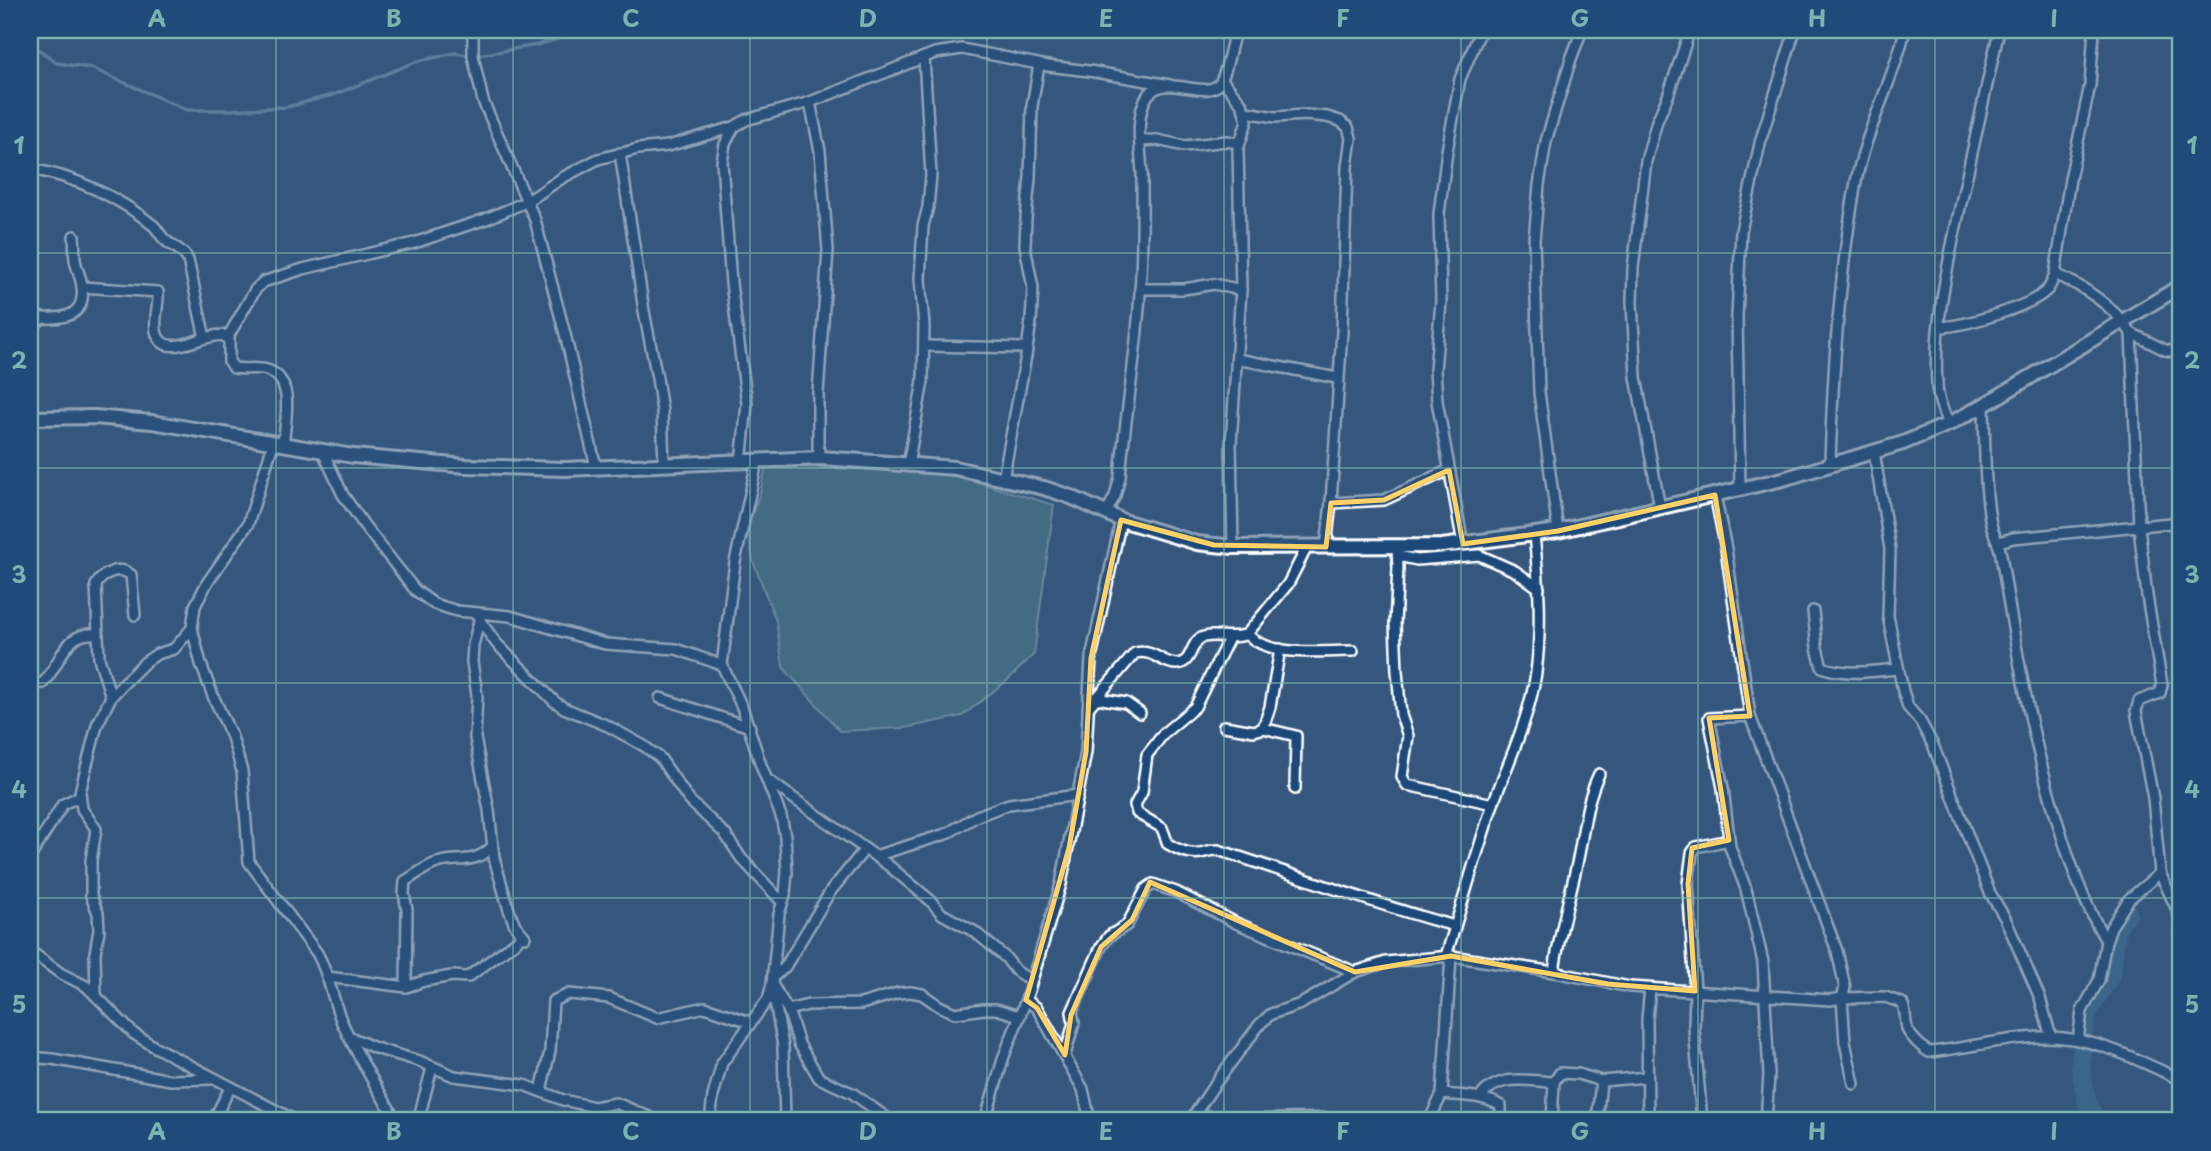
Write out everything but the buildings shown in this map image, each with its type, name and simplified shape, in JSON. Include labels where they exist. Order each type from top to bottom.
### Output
[{"type":"street","points":[[473,30],[475,65],[487,114],[528,201],[565,334],[596,467]]},
{"type":"street","points":[[396,1121],[333,1001],[317,953],[249,862],[245,831],[245,786],[240,764],[232,737],[212,696],[192,628],[195,606],[200,595],[248,524],[278,444],[286,398],[281,380],[269,371],[234,368],[229,362],[228,340],[254,290],[263,282],[303,269],[414,243],[486,219],[528,201],[562,178],[598,159],[668,146],[734,127],[746,120],[810,102],[935,53],[962,49],[1039,65],[1210,89],[1222,80],[1236,30]]},
{"type":"street","points":[[1463,544],[1437,401],[1435,370],[1441,302],[1439,214],[1460,79],[1481,30]]},
{"type":"street","points":[[1558,531],[1539,392],[1534,240],[1542,160],[1582,30]]},
{"type":"street","points":[[1660,508],[1636,377],[1633,268],[1646,161],[1657,121],[1690,30]]},
{"type":"street","points":[[1740,490],[1737,317],[1741,231],[1760,139],[1795,30]]},
{"type":"street","points":[[1830,464],[1834,349],[1856,182],[1868,134],[1888,87],[1905,30]]},
{"type":"street","points":[[1949,424],[1940,404],[1937,386],[1940,327],[1951,248],[1999,30]]},
{"type":"street","points":[[1940,327],[1973,323],[2036,298],[2049,288],[2055,274],[2070,179],[2090,85],[2094,30]]},
{"type":"street","points":[[908,465],[923,380],[920,279],[923,226],[931,175],[924,57]]},
{"type":"street","points":[[1003,479],[1027,348],[1033,288],[1025,246],[1032,106],[1039,65]]},
{"type":"street","points":[[1222,80],[1246,112],[1247,121],[1239,143],[1241,290],[1231,444],[1233,547]]},
{"type":"street","points":[[1106,513],[1120,478],[1140,289],[1140,141],[1143,104],[1149,93],[1158,87],[1170,85]]},
{"type":"street","points":[[810,102],[820,151],[828,250],[818,393],[818,447],[821,458]]},
{"type":"street","points":[[1246,112],[1276,117],[1327,117],[1348,127],[1350,150],[1347,167],[1342,331],[1326,547]]},
{"type":"street","points":[[734,127],[725,144],[722,162],[731,283],[747,404],[741,463]]},
{"type":"street","points":[[1140,141],[1157,140],[1185,146],[1226,141],[1239,143]]},
{"type":"street","points":[[620,153],[657,378],[664,465]]},
{"type":"street","points":[[30,169],[52,173],[104,194],[151,224],[163,238],[182,251],[188,260],[205,338]]},
{"type":"street","points":[[30,329],[42,318],[63,319],[75,312],[81,299],[82,286],[75,263],[74,236]]},
{"type":"street","points":[[2055,274],[2076,283],[2123,320],[2131,333],[2148,343],[2181,353]]},
{"type":"street","points":[[1140,289],[1184,289],[1214,284],[1241,290]]},
{"type":"street","points":[[82,286],[155,290],[159,294],[156,329],[166,344],[178,346],[222,334],[228,340]]},
{"type":"street","points":[[30,418],[127,419],[353,456],[490,467],[596,467],[821,458],[955,468],[1071,497],[1121,520],[1180,539],[1233,547],[1326,547],[1397,552],[1558,531],[1740,490],[1903,443],[1949,424],[1984,405],[2181,286]]},
{"type":"street","points":[[2131,333],[2139,527],[2162,685],[2160,693],[2139,701],[2136,711],[2154,798],[2160,873],[2180,916],[2181,1050]]},
{"type":"street","points":[[924,346],[1027,348]]},
{"type":"street","points":[[1237,359],[1337,378]]},
{"type":"street","points":[[1984,405],[1989,516],[1993,536],[1998,542],[2040,766],[2067,854],[2083,896],[2106,941]]},
{"type":"street","points":[[323,452],[343,495],[370,534],[422,597],[444,607],[480,616],[527,620],[605,645],[676,649],[722,665]]},
{"type":"street","points":[[1874,452],[1890,549],[1888,616],[1908,707],[1920,721],[1933,745],[1990,893],[2005,918],[2040,998],[2051,1037]]},
{"type":"street","points":[[710,1121],[713,1096],[722,1063],[768,999],[786,887],[785,836],[781,816],[750,727],[722,665],[737,551],[757,462]]},
{"type":"street","points":[[1331,503],[1384,500],[1449,470]]},
{"type":"street","points":[[1715,495],[1726,549],[1750,716],[1837,951],[1845,987],[1842,998],[1845,1042],[1854,1084]]},
{"type":"street","points":[[985,1121],[1061,884],[1086,752],[1091,658],[1121,520]]},
{"type":"street","points":[[1998,542],[2013,538],[2181,522]]},
{"type":"street","points":[[1429,1121],[1442,1094],[1449,956],[1455,926],[1493,804],[1524,725],[1532,693],[1539,645],[1539,588],[1534,535]]},
{"type":"street","points":[[1088,708],[1135,653],[1153,653],[1172,664],[1181,664],[1188,658],[1198,639],[1207,636],[1239,638],[1247,634],[1288,584],[1307,547]]},
{"type":"street","points":[[1397,552],[1418,559],[1479,555],[1515,571],[1539,588]]},
{"type":"street","points":[[1397,552],[1397,671],[1401,715],[1408,736],[1402,777],[1407,785],[1493,804]]},
{"type":"street","points":[[111,697],[99,658],[96,585],[100,577],[122,570],[131,575],[135,615]]},
{"type":"street","points":[[1813,611],[1822,667],[1833,671],[1855,672],[1898,669]]},
{"type":"street","points":[[327,977],[406,986],[424,981],[472,976],[524,935],[509,910],[492,847],[489,810],[475,738],[477,695],[472,645],[480,616]]},
{"type":"street","points":[[480,616],[496,643],[554,701],[570,711],[608,726],[660,758],[689,800],[725,834],[741,858],[782,902]]},
{"type":"street","points":[[96,994],[95,953],[99,930],[91,896],[91,861],[96,829],[82,809],[80,799],[88,754],[97,725],[111,697],[145,662],[174,649],[192,628]]},
{"type":"street","points":[[30,684],[43,683],[77,635],[97,634]]},
{"type":"street","points":[[1247,634],[1256,644],[1280,649],[1353,652]]},
{"type":"street","points":[[1229,638],[1195,707],[1164,733],[1147,755],[1142,792],[1135,805],[1137,813],[1162,828],[1168,844],[1180,851],[1192,853],[1218,850],[1390,909],[1455,926]]},
{"type":"street","points":[[1263,728],[1269,714],[1280,649]]},
{"type":"street","points":[[660,698],[750,727]]},
{"type":"street","points":[[1096,698],[1126,703],[1140,713]]},
{"type":"street","points":[[1750,716],[1709,718],[1723,788],[1729,840],[1746,889],[1763,962],[1769,1075],[1766,1121]]},
{"type":"street","points":[[1224,726],[1254,731],[1263,728],[1296,736],[1295,789]]},
{"type":"street","points":[[1554,972],[1558,937],[1578,859],[1588,796],[1599,774]]},
{"type":"street","points":[[768,780],[921,891],[942,914],[975,932],[1006,958],[1016,971],[1031,981]]},
{"type":"street","points":[[875,856],[946,834],[977,816],[1009,804],[1078,795]]},
{"type":"street","points":[[30,857],[63,804],[80,799]]},
{"type":"street","points":[[1702,1121],[1688,884],[1692,853],[1696,847],[1729,840]]},
{"type":"street","points":[[406,986],[405,881],[435,863],[474,859],[492,847]]},
{"type":"street","points":[[772,981],[785,967],[830,892],[865,849]]},
{"type":"street","points":[[2078,1040],[2082,1011],[2099,980],[2106,941],[2119,912],[2129,899],[2160,873]]},
{"type":"street","points":[[1065,1055],[1074,1023],[1072,1012],[1101,947],[1109,936],[1132,920],[1146,889],[1153,884],[1176,892],[1236,923],[1355,972]]},
{"type":"street","points":[[30,951],[96,994],[134,1034],[213,1079],[296,1121]]},
{"type":"street","points":[[1193,1118],[1217,1081],[1260,1024],[1271,1014],[1301,1004],[1355,972],[1386,962],[1449,956],[1650,989],[1830,1000],[1885,997],[1902,1003],[1906,1009],[1908,1030],[1929,1052],[2051,1037],[2078,1040],[2119,1052],[2181,1080]]},
{"type":"street","points":[[772,981],[788,1010],[799,1044],[819,1078],[852,1093],[891,1121]]},
{"type":"street","points":[[772,981],[783,1046],[785,1121]]},
{"type":"street","points":[[1648,1121],[1647,1019],[1650,989]]},
{"type":"street","points":[[788,1010],[808,1005],[861,1004],[911,992],[922,994],[955,1013],[984,1009],[1019,1016]]},
{"type":"street","points":[[541,1091],[550,1051],[553,1001],[561,996],[574,994],[610,998],[656,1018],[705,1007],[750,1022]]},
{"type":"street","points":[[1026,1000],[1037,1008],[1083,1088],[1090,1121]]},
{"type":"street","points":[[350,1037],[468,1080],[524,1086],[563,1100],[594,1107],[616,1103],[658,1121]]},
{"type":"street","points":[[30,1057],[171,1080],[213,1079]]},
{"type":"street","points":[[418,1121],[432,1068]]},
{"type":"street","points":[[1552,1121],[1554,1082],[1560,1073],[1578,1074],[1601,1081],[1647,1077]]},
{"type":"street","points":[[1480,1097],[1488,1088],[1504,1080],[1554,1082]]},
{"type":"street","points":[[1597,1121],[1601,1081]]},
{"type":"street","points":[[213,1121],[230,1088]]},
{"type":"street","points":[[1442,1094],[1480,1097],[1501,1106],[1501,1121]]},
{"type":"street","points":[[1193,1118],[1265,1121],[1347,1117],[1378,1121]]},
{"type":"street","points":[[2171,1121],[2181,1119]]},
{"type":"highlighted area","points":[[1449,470],[1463,544],[1558,531],[1715,495],[1750,716],[1709,718],[1729,840],[1692,848],[1688,884],[1695,991],[1608,984],[1451,956],[1355,972],[1150,882],[1132,920],[1101,947],[1071,1015],[1065,1055],[1037,1008],[1026,1000],[1069,848],[1086,752],[1091,658],[1121,520],[1214,545],[1326,547],[1331,503],[1384,500]]},
{"type":"green space","points":[[766,466],[943,472],[1054,505],[1034,654],[1009,679],[962,716],[905,728],[840,731],[783,667],[776,621],[753,561],[747,527],[760,493]]},
{"type":"waterway","points":[[30,43],[57,63],[91,68],[187,110],[228,110],[287,107],[336,94],[418,61],[455,53],[473,56],[537,45],[567,36],[576,30]]},
{"type":"waterway","points":[[2094,1121],[2080,1066],[2085,1022],[2091,1006],[2111,975],[2117,927],[2128,913]]}]
